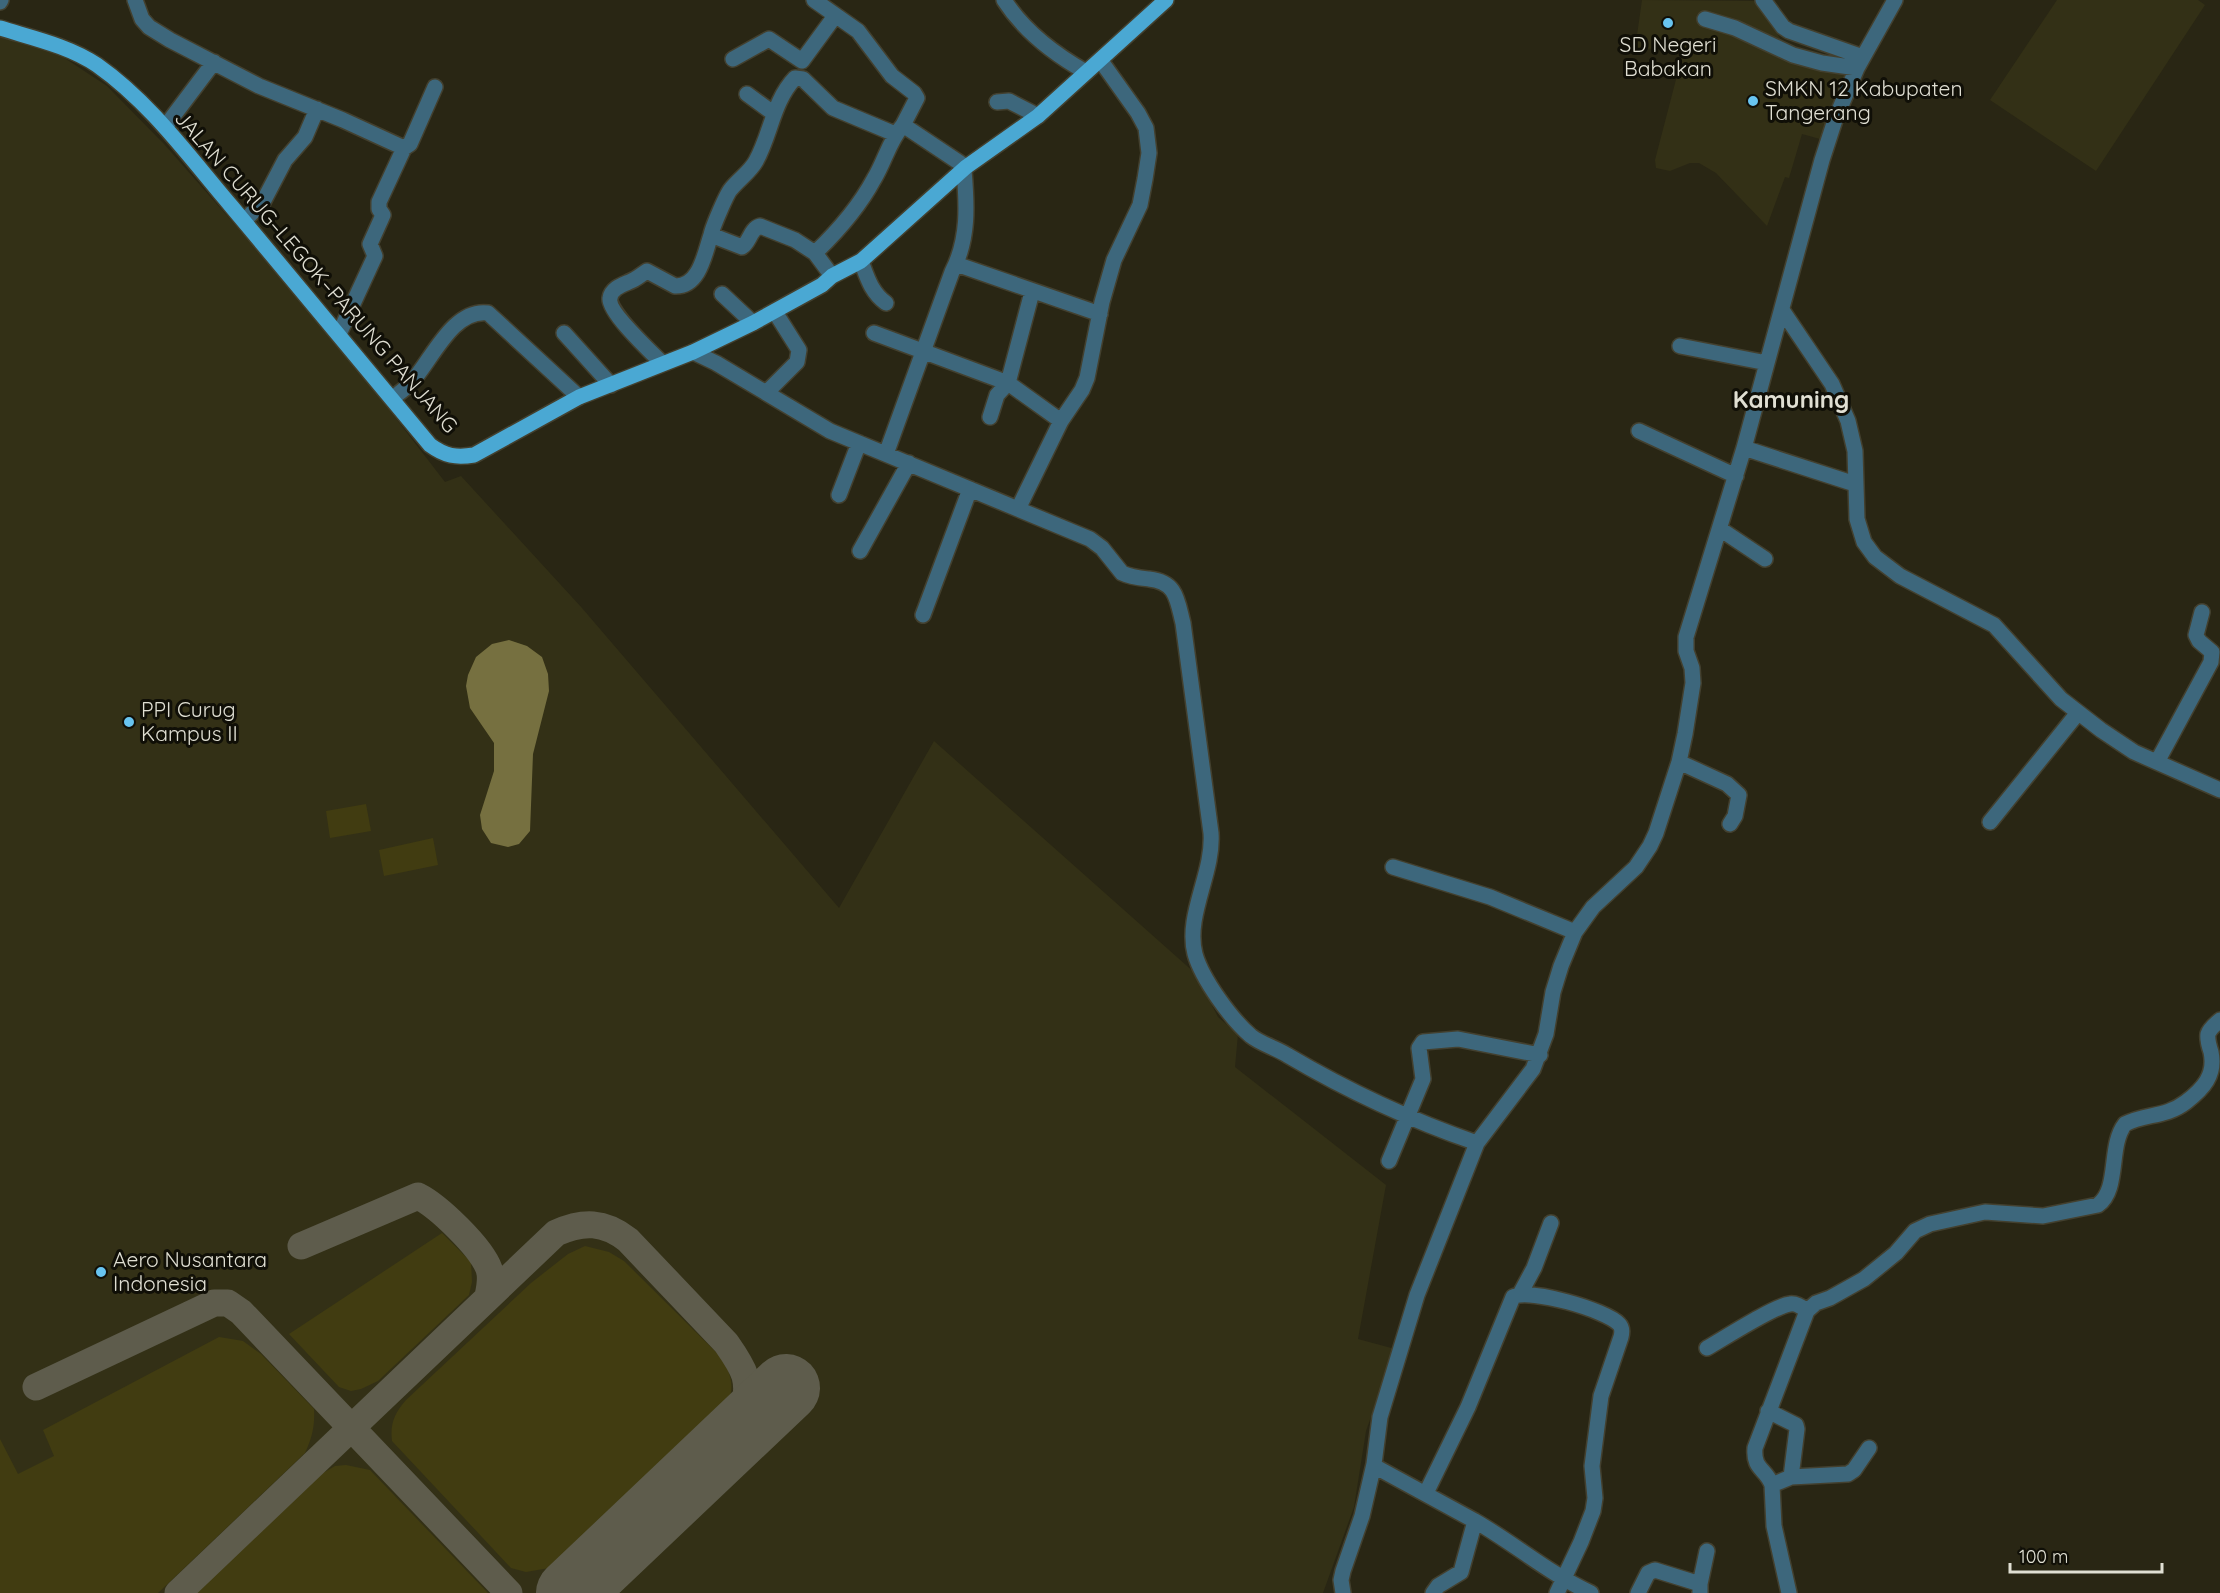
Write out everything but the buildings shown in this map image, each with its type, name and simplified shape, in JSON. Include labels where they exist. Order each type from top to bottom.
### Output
[{"type":"main road","name":"JALAN CURUG–LEGOK–PARUNG PANJANG","points":[[0,28],[64,49],[95,64],[125,86],[165,127],[430,445],[448,456],[455,457],[480,452],[579,396],[693,352],[775,312],[822,285],[832,276],[861,261],[965,169],[1038,116],[1166,0]]},
{"type":"street","points":[[135,0],[142,19],[149,27],[231,73],[404,148]]},
{"type":"street","points":[[1004,0],[1016,18],[1034,36],[1086,72]]},
{"type":"street","points":[[1343,1593],[1341,1580],[1362,1516],[1374,1466],[1380,1417],[1417,1295],[1477,1143],[1524,1084],[1540,1055],[1561,966],[1575,932],[1593,907],[1636,867],[1650,846],[1679,762],[1693,683],[1692,668],[1685,646],[1686,637],[1736,476],[1800,240],[1835,120],[1860,63],[1895,0]]},
{"type":"street","points":[[809,2],[858,32],[892,76],[917,98],[875,179],[837,231],[815,253]]},
{"type":"street","points":[[1771,4],[1783,27],[1789,31],[1860,63]]},
{"type":"street","points":[[733,59],[769,39],[802,61],[835,16]]},
{"type":"street","points":[[1705,19],[1735,28],[1792,55],[1829,65],[1860,63]]},
{"type":"street","points":[[1018,509],[1061,421],[1082,390],[1087,378],[1114,260],[1140,205],[1149,153],[1146,128],[1101,61]]},
{"type":"street","points":[[165,127],[214,62]]},
{"type":"street","points":[[662,363],[634,335],[613,309],[609,301],[610,297],[620,286],[647,272],[675,286],[688,282],[703,264],[712,226],[725,203],[729,190],[757,160],[773,113],[793,79],[800,77],[833,108],[899,130],[965,169],[967,206],[960,256],[886,454]]},
{"type":"street","points":[[339,334],[375,256],[370,244],[383,215],[379,202],[404,148],[410,144],[435,87]]},
{"type":"street","points":[[747,94],[773,113]]},
{"type":"street","points":[[997,102],[1009,101],[1038,116]]},
{"type":"street","points":[[244,221],[263,202],[285,160],[305,137],[317,109]]},
{"type":"street","points":[[711,235],[742,247],[747,243],[755,228],[760,226],[795,240],[815,253],[832,276]]},
{"type":"street","points":[[861,261],[873,291],[886,303]]},
{"type":"street","points":[[956,264],[1100,314]]},
{"type":"street","points":[[990,417],[997,395],[1008,383],[1032,292]]},
{"type":"street","points":[[722,294],[753,323]]},
{"type":"street","points":[[1782,310],[1832,384],[1848,422],[1855,451],[1855,484],[1860,531],[1868,549],[1875,557],[1900,576],[1994,625],[2026,663],[2077,714],[2134,752],[2220,790]]},
{"type":"street","points":[[766,393],[797,362],[800,355],[775,312]]},
{"type":"street","points":[[393,398],[408,386],[454,326],[466,317],[482,313],[488,313],[579,396]]},
{"type":"street","points":[[564,333],[611,384]]},
{"type":"street","points":[[874,333],[1008,383],[1061,421]]},
{"type":"street","points":[[1680,346],[1767,363]]},
{"type":"street","points":[[693,352],[716,363],[816,423],[1090,539],[1102,548],[1116,569],[1122,573],[1166,583],[1176,596],[1183,623],[1212,845],[1193,933],[1195,953],[1203,974],[1234,1019],[1252,1037],[1323,1077],[1406,1117],[1477,1143]]},
{"type":"street","points":[[1640,431],[1736,476]]},
{"type":"street","points":[[839,495],[859,443]]},
{"type":"street","points":[[1744,448],[1855,484]]},
{"type":"street","points":[[860,551],[909,463]]},
{"type":"street","points":[[923,615],[970,489]]},
{"type":"street","points":[[1720,529],[1765,559]]},
{"type":"street","points":[[2157,762],[2211,662],[2212,652],[2199,641],[2196,635],[2202,612]]},
{"type":"street","points":[[1990,822],[2077,714]]},
{"type":"street","points":[[1679,762],[1727,784],[1739,795],[1735,816],[1730,824]]},
{"type":"street","points":[[1393,867],[1490,897],[1575,932]]},
{"type":"street","points":[[1789,1593],[1774,1526],[1772,1485],[1756,1464],[1754,1454],[1768,1411],[1807,1311],[1816,1303],[1864,1280],[1888,1260],[1915,1231],[1930,1224],[1985,1212],[2043,1216],[2098,1205],[2107,1194],[2119,1137],[2125,1124],[2138,1119],[2167,1114],[2204,1086],[2213,1063],[2208,1042],[2209,1033],[2220,1020]]},
{"type":"street","points":[[1389,1161],[1423,1079],[1419,1048],[1423,1042],[1458,1039],[1540,1055]]},
{"type":"street","points":[[1520,1294],[1534,1268],[1551,1223]]},
{"type":"street","points":[[1426,1493],[1467,1407],[1511,1298],[1520,1294],[1536,1295],[1586,1307],[1606,1315],[1622,1328],[1601,1396],[1592,1466],[1596,1498],[1593,1511],[1560,1586]]},
{"type":"street","points":[[1707,1348],[1783,1306],[1794,1304],[1807,1311]]},
{"type":"street","points":[[1768,1411],[1796,1425],[1791,1477]]},
{"type":"street","points":[[1772,1485],[1791,1477],[1848,1474],[1854,1470],[1869,1448]]},
{"type":"street","points":[[1374,1466],[1503,1537],[1560,1586],[1591,1593]]},
{"type":"street","points":[[1433,1593],[1438,1586],[1463,1570],[1474,1521]]},
{"type":"street","points":[[1638,1593],[1648,1573],[1655,1570],[1700,1588],[1707,1551]]},
{"type":"shaded area","name":"SMKN 12 Kabupaten Tangerang","points":[[1642,0],[1758,1],[1785,47],[1851,63],[1820,139],[1802,134],[1789,178],[1785,177],[1767,226],[1716,173],[1699,163],[1690,163],[1670,171],[1656,168],[1655,160],[1682,48],[1635,49]]},
{"type":"shaded area","points":[[2057,0],[2198,0],[2205,5],[2096,171],[1990,100]]},
{"type":"shaded area","points":[[0,36],[54,51],[107,86],[164,144],[327,329],[445,482],[461,476],[582,608],[839,908],[934,741],[1196,974],[1218,1017],[1238,1034],[1235,1067],[1386,1185],[1358,1339],[1395,1349],[1366,1431],[1354,1507],[1323,1593],[0,1593]]},
{"type":"shaded area","points":[[509,640],[527,646],[542,657],[548,674],[549,691],[533,754],[530,831],[519,844],[508,847],[491,843],[482,829],[480,815],[494,771],[494,743],[470,708],[466,686],[476,657],[492,644]]},
{"type":"shaded area","points":[[366,804],[371,831],[330,838],[326,811]]},
{"type":"shaded area","points":[[433,838],[438,865],[384,876],[379,850]]},
{"type":"shaded area","points":[[442,1233],[471,1262],[472,1282],[469,1295],[378,1381],[351,1391],[339,1387],[289,1334]]},
{"type":"shaded area","points":[[585,1246],[609,1252],[624,1261],[722,1358],[730,1377],[731,1392],[730,1397],[549,1568],[526,1572],[511,1568],[392,1441],[392,1424],[398,1410],[406,1400],[531,1283],[568,1254]]},
{"type":"shaded area","points":[[219,1337],[243,1341],[261,1354],[314,1409],[310,1442],[305,1453],[158,1593],[0,1593],[0,1439],[18,1474],[54,1456],[43,1430]]},
{"type":"shaded area","points":[[346,1465],[370,1470],[488,1593],[196,1593],[323,1473],[335,1466]]},
{"type":"taxiway","points":[[301,1246],[418,1196],[447,1218],[477,1250],[490,1272],[488,1296]]},
{"type":"taxiway","points":[[178,1593],[556,1233],[575,1226],[602,1226],[628,1240],[726,1343],[739,1363],[745,1376],[746,1399],[732,1432],[710,1460]]},
{"type":"taxiway","points":[[36,1387],[214,1303],[228,1303],[241,1312],[509,1593]]},
{"type":"runway","points":[[570,1593],[786,1388]]},
{"type":"place","name":"SD Negeri Babakan","points":[[1668,23]]},
{"type":"place","name":"SMKN 12 Kabupaten Tangerang","points":[[1753,101]]},
{"type":"place","name":"PPI Curug Kampus II","points":[[129,722]]},
{"type":"place","name":"Aero Nusantara Indonesia","points":[[101,1272]]},
{"type":"district","name":"Kamuning","points":[[1791,400]]}]
